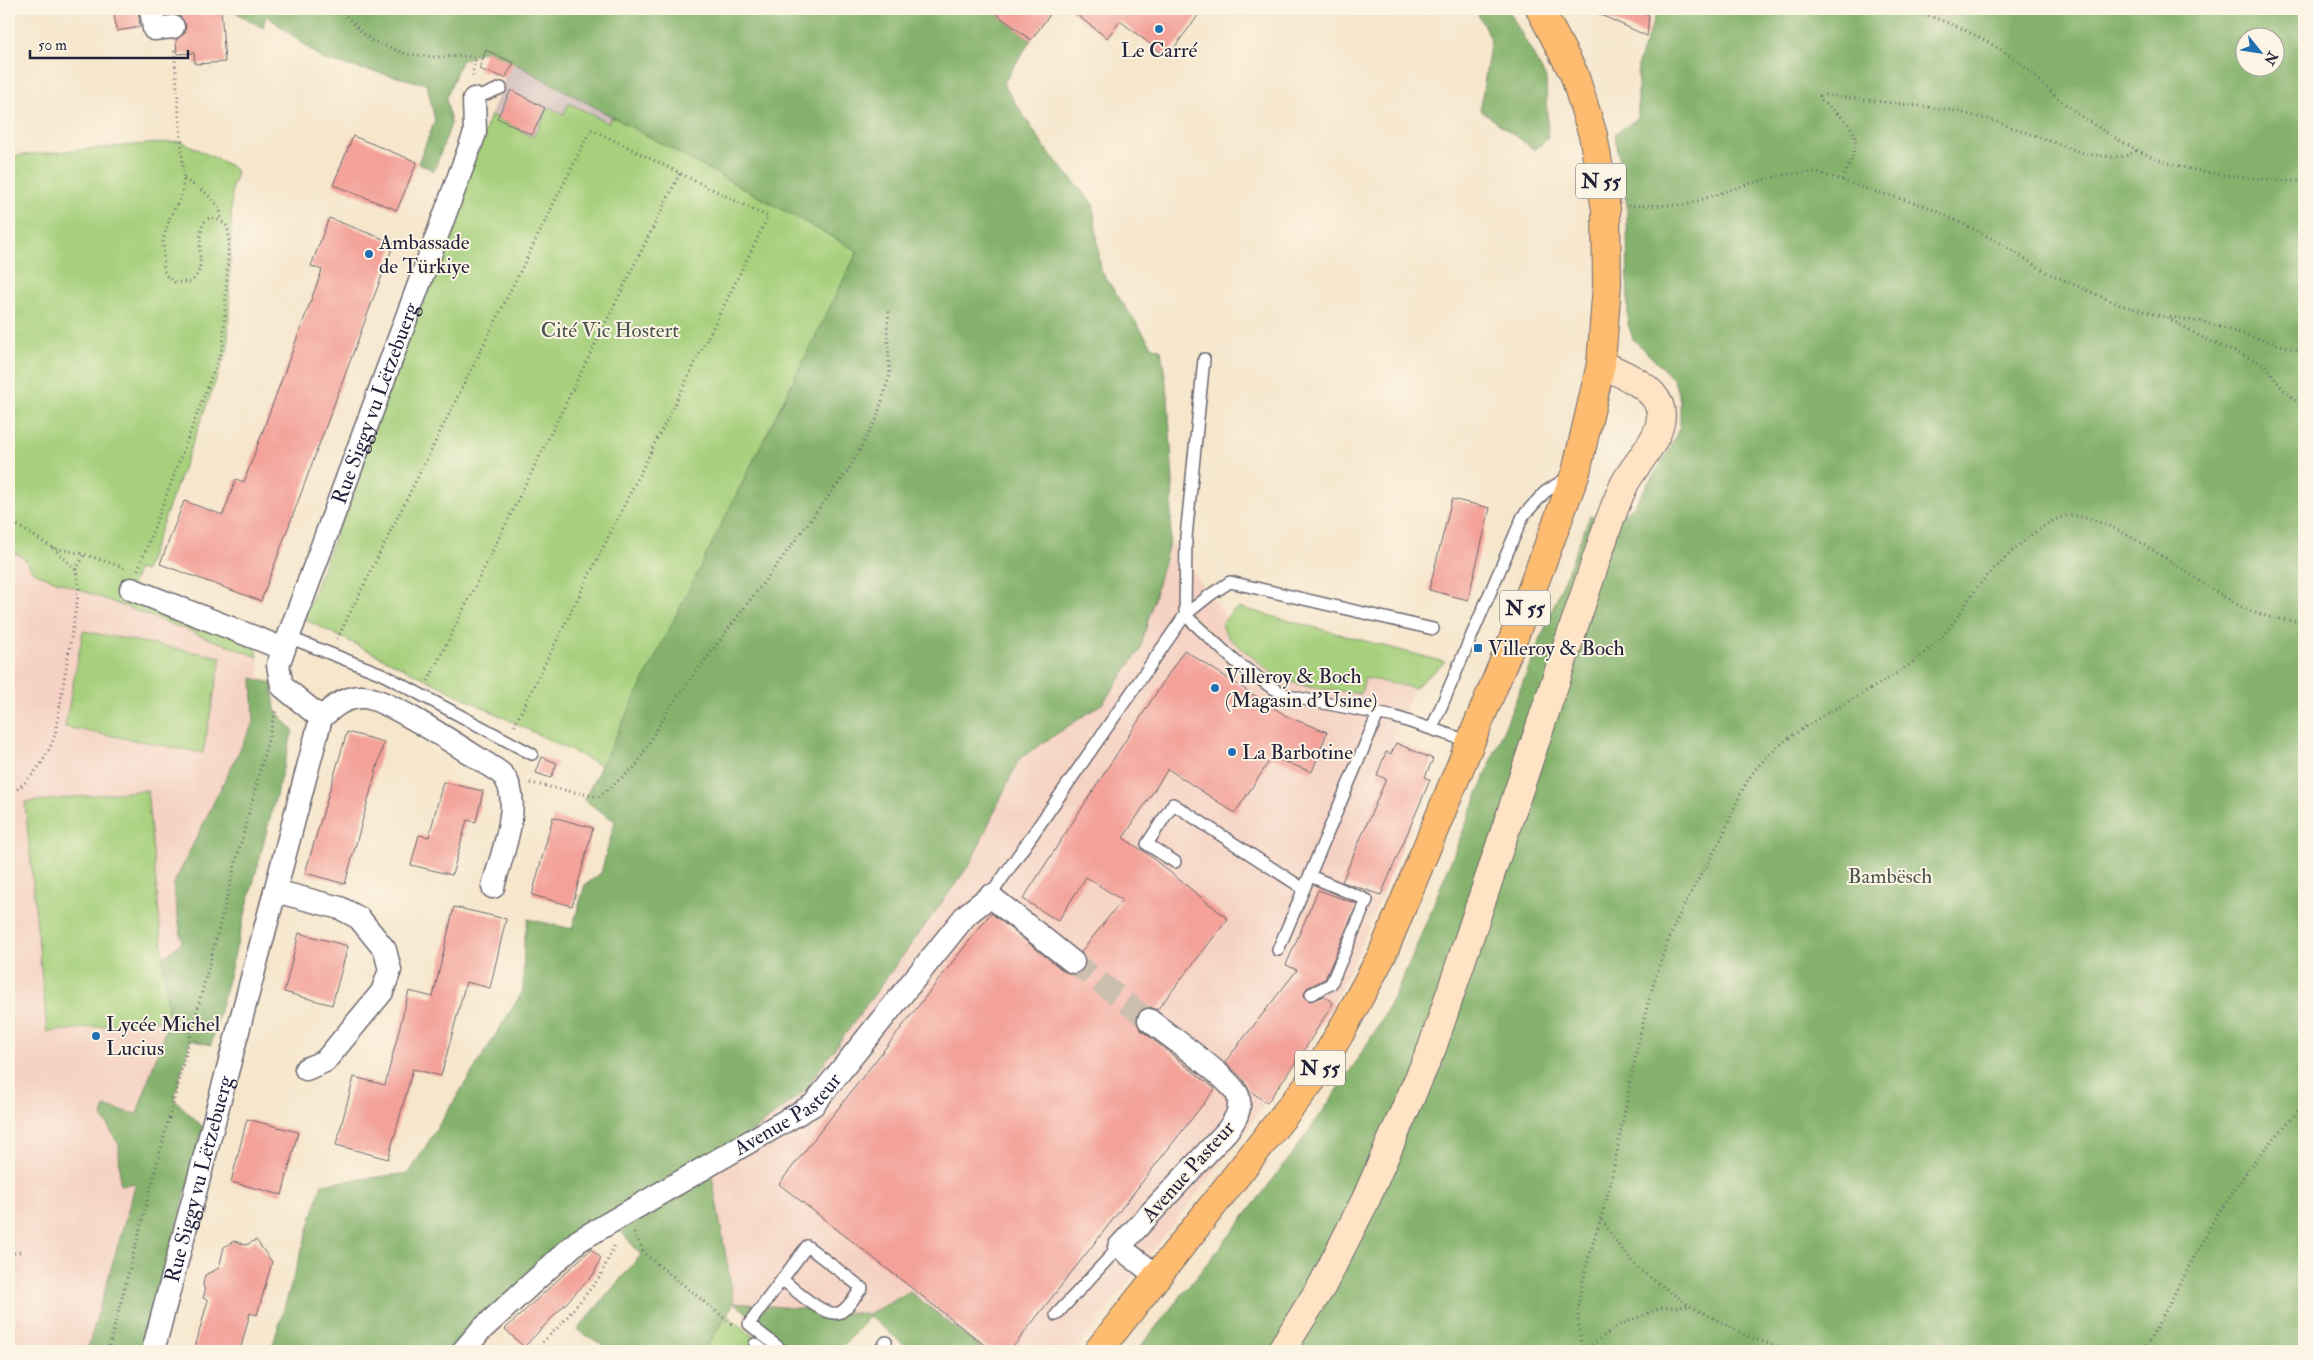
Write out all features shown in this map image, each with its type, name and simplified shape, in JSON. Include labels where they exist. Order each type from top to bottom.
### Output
[{"type":"main road","name":"N 55","points":[[1098,1351],[1314,1076],[1343,1028],[1382,954],[1471,742],[1544,561],[1576,472],[1601,364],[1608,284],[1606,209],[1593,135],[1574,74],[1540,9]]},
{"type":"main road","points":[[1281,1351],[1323,1284],[1366,1199],[1432,1048],[1608,522],[1625,482],[1654,439],[1660,420],[1659,406],[1651,393],[1601,364]]},
{"type":"street","points":[[151,9],[154,29],[173,27]]},
{"type":"street","name":"Rue Siggy vu Lëtzebuerg","points":[[282,686],[278,665],[475,133],[474,99]]},
{"type":"street","points":[[134,581],[286,643]]},
{"type":"street","points":[[282,686],[321,718],[340,701],[362,696],[384,702],[490,766],[505,778],[513,797],[511,816],[492,888]]},
{"type":"street","name":"Rue Siggy vu Lëtzebuerg","points":[[153,1351],[321,718]]},
{"type":"street","points":[[275,892],[340,908],[360,918],[386,950],[390,970],[382,992],[326,1061],[306,1069]]},
{"type":"street","points":[[990,896],[1073,962]]},
{"type":"street","name":"Avenue Pasteur","points":[[463,1351],[480,1331],[578,1241],[813,1105],[966,915],[990,896]]},
{"type":"street","name":"Avenue Pasteur","points":[[1119,1247],[1227,1131],[1238,1115],[1238,1095],[1225,1080],[1149,1020]]},
{"type":"street","points":[[1119,1247],[1157,1276]]},
{"type":"lane","points":[[474,99],[501,88]]},
{"type":"lane","points":[[1204,359],[1186,537],[1185,615],[1236,662],[1271,687],[1301,699],[1378,714],[1432,728],[1471,742]]},
{"type":"lane","points":[[1432,728],[1523,516],[1545,492],[1576,472]]},
{"type":"lane","points":[[990,896],[1185,615],[1230,582],[1434,629]]},
{"type":"lane","points":[[286,643],[330,653],[382,674],[532,754]]},
{"type":"lane","points":[[1278,950],[1378,714]]},
{"type":"lane","points":[[1175,862],[1147,844],[1173,804],[1304,889]]},
{"type":"lane","points":[[1310,876],[1367,900],[1330,984],[1311,994]]},
{"type":"lane","points":[[782,1279],[824,1311],[834,1314],[842,1311],[862,1288],[807,1246],[782,1279],[749,1324],[784,1351]]},
{"type":"lane","points":[[1056,1315],[1119,1247]]},
{"type":"path","points":[[339,9],[370,40],[406,54],[437,57],[468,56],[476,58],[473,68]]},
{"type":"path","points":[[1904,9],[1924,14],[1971,33],[2008,55],[2062,101],[2100,128],[2138,150],[2170,163],[2208,173],[2304,182]]},
{"type":"path","points":[[53,548],[84,554],[134,581],[223,346],[227,227],[221,221],[212,219],[204,223],[200,231],[200,264],[197,275],[191,282],[176,282],[168,278],[164,271],[163,240],[170,217],[182,197],[184,179],[173,27]]},
{"type":"path","points":[[1842,180],[1854,156],[1856,140],[1848,122],[1822,101],[1820,96],[1825,95],[1951,110],[1994,121],[2086,154],[2112,157],[2126,156],[2138,150]]},
{"type":"path","points":[[330,653],[592,129],[768,216],[506,740]]},
{"type":"path","points":[[1606,209],[1627,206],[1684,205],[1748,184],[1787,174],[1816,172],[1926,206],[1993,240],[2048,273],[2120,305],[2166,316],[2203,322],[2304,352]]},
{"type":"path","points":[[421,695],[680,173]]},
{"type":"path","points":[[184,179],[197,186],[216,203],[220,208],[221,221]]},
{"type":"path","points":[[505,778],[598,797],[636,766],[669,708],[848,469],[876,420],[890,374],[887,328],[890,310]]},
{"type":"path","points":[[2166,316],[2209,341],[2264,364],[2282,388],[2304,408]]},
{"type":"path","points":[[1690,1306],[1661,1308],[1619,1325],[1583,1351],[1578,1314],[1584,1277],[1602,1220],[1647,1009],[1669,937],[1690,892],[1721,839],[1736,800],[1758,766],[1793,733],[1914,662],[1947,631],[1977,588],[2017,548],[2044,525],[2066,516],[2093,520],[2142,543],[2242,608],[2274,619],[2304,622]]},
{"type":"path","points":[[9,520],[53,548],[76,570]]},
{"type":"path","points":[[9,795],[24,785],[50,751],[55,734],[79,590],[76,570],[84,554]]},
{"type":"path","points":[[108,1351],[282,686]]},
{"type":"path","points":[[2144,1351],[2215,1218],[2253,1163],[2304,1104]]},
{"type":"path","points":[[619,1217],[645,1254],[760,1348]]},
{"type":"path","points":[[538,1351],[541,1344],[562,1323],[600,1277],[614,1244],[619,1217]]},
{"type":"path","points":[[1602,1220],[1640,1270],[1690,1306],[1751,1338],[1793,1351]]},
{"type":"path","points":[[9,1254],[20,1252]]},
{"type":"shaded area","points":[[486,50],[612,116],[609,124],[569,103],[563,115],[533,137],[491,115],[505,78],[479,69]]},
{"type":"shaded area","points":[[1170,540],[1226,617],[1221,625],[1229,638],[1278,678],[1309,687],[1361,694],[1364,678],[1414,688],[1393,739],[1434,757],[1425,777],[1430,780],[1358,952],[1333,1003],[1303,1052],[1267,1103],[1075,1351],[985,1351],[910,1292],[868,1314],[734,1303],[710,1165],[970,864],[1019,759],[1103,703],[1140,650]]},
{"type":"shaded area","name":"Lycée Michel Lucius","points":[[9,550],[23,557],[33,572],[258,657],[265,721],[100,1351],[9,1351]]},
{"type":"green space","points":[[230,9],[990,9],[1031,40],[1003,84],[1045,148],[1093,204],[1101,271],[1152,346],[1161,350],[1168,397],[1173,483],[1170,540],[1140,650],[1103,703],[1019,759],[970,864],[802,1093],[710,1165],[734,1303],[704,1351],[614,1351],[577,1330],[641,1255],[612,1221],[463,1351],[271,1351],[322,1184],[409,1173],[523,991],[524,942],[528,919],[572,929],[585,885],[601,873],[615,821],[584,800],[858,251],[514,63],[486,50],[461,61],[446,98],[451,124],[434,171],[418,163],[435,121],[427,84],[324,60],[266,15],[263,28]]},
{"type":"green space","points":[[1475,9],[1508,9],[1546,78],[1548,138],[1535,150],[1480,110],[1491,39]]},
{"type":"green space","name":"Bambësch","points":[[1658,9],[2304,9],[2304,1351],[1137,1351],[1291,1155],[1349,1073],[1380,1023],[1411,960],[1590,516],[1609,522],[1633,507],[1670,449],[1680,426],[1680,400],[1674,380],[1633,339],[1628,324],[1627,206],[1615,134],[1638,118],[1638,63]]},
{"type":"green space","name":"Cité Vic Hostert","points":[[569,103],[608,123],[612,116],[858,251],[602,766],[304,619],[491,115],[533,137],[549,107],[563,115]]},
{"type":"green space","points":[[181,141],[233,167],[237,174],[232,186],[228,348],[145,571],[138,569],[131,589],[255,636],[258,657],[33,572],[23,557],[9,550],[9,147],[12,156]]},
{"type":"green space","points":[[1241,608],[1445,662],[1414,688],[1365,678],[1361,694],[1309,687],[1278,678],[1229,638],[1221,625],[1232,611]]},
{"type":"green space","points":[[83,631],[221,657],[203,753],[65,727]]},
{"type":"green space","points":[[252,678],[272,683],[275,710],[293,730],[211,1045],[190,1040],[174,1099],[203,1127],[144,1351],[87,1351],[136,1183],[120,1185],[119,1145],[102,1116],[105,1107],[137,1114],[169,1019],[163,958],[182,942],[173,885],[254,721]]},
{"type":"green space","points":[[147,790],[169,1019],[47,1032],[25,802]]},
{"type":"green space","points":[[910,1292],[985,1351],[912,1351],[869,1316],[839,1351],[796,1351],[734,1303],[868,1314]]},
{"type":"green space","points":[[727,1315],[757,1339],[749,1351],[704,1351]]},
{"type":"building","points":[[113,9],[138,9],[140,27],[117,31]]},
{"type":"building","points":[[164,9],[221,9],[225,62],[195,64],[194,53],[177,54],[176,40],[185,33],[186,25],[179,15],[165,15]]},
{"type":"building","points":[[990,9],[1054,9],[1031,40]]},
{"type":"building","name":"Le Carré","points":[[1069,9],[1203,9],[1167,57],[1120,21],[1107,38]]},
{"type":"building","points":[[1588,9],[1636,9],[1649,15],[1647,36]]},
{"type":"building","points":[[486,50],[514,63],[505,78],[479,69]]},
{"type":"building","points":[[511,90],[545,108],[532,135],[497,118]]},
{"type":"building","points":[[353,136],[417,162],[397,210],[333,185]]},
{"type":"building","points":[[329,218],[394,243],[261,601],[160,564],[184,501],[223,515],[236,479],[244,482],[322,270],[311,266]]},
{"type":"building","points":[[1452,499],[1490,508],[1468,600],[1429,590]]},
{"type":"building","points":[[1184,650],[1288,717],[1327,732],[1312,772],[1272,757],[1235,813],[1168,769],[1123,838],[1145,852],[1228,919],[1157,1010],[1150,1007],[1144,1008],[1138,1012],[1136,1019],[1141,1030],[1215,1089],[1010,1351],[992,1351],[779,1184],[991,913],[1065,972],[1077,974],[1084,970],[1085,958],[1081,952],[1122,900],[1086,877],[1058,921],[1023,899]]},
{"type":"building","points":[[347,732],[384,742],[345,884],[305,873]]},
{"type":"building","points":[[1396,743],[1433,759],[1425,777],[1430,780],[1381,895],[1342,882],[1386,779],[1377,775],[1386,752],[1391,754]]},
{"type":"building","points":[[542,757],[557,763],[551,778],[536,773]]},
{"type":"building","points":[[443,782],[483,791],[476,822],[467,820],[452,875],[411,865],[419,835],[429,837]]},
{"type":"building","points":[[553,817],[593,828],[572,906],[532,895]]},
{"type":"building","points":[[1318,890],[1357,904],[1325,979],[1307,988],[1304,993],[1305,998],[1310,1001],[1324,996],[1333,1003],[1303,1052],[1267,1103],[1249,1090],[1243,1079],[1225,1062],[1297,970],[1286,965]]},
{"type":"building","points":[[454,907],[506,919],[490,988],[466,982],[441,1076],[413,1069],[388,1159],[336,1145],[354,1077],[385,1085],[409,991],[433,997]]},
{"type":"building","points":[[299,933],[348,946],[332,1005],[284,992]]},
{"type":"building","points":[[247,1119],[298,1132],[282,1195],[231,1182]]},
{"type":"building","points":[[256,1240],[272,1262],[257,1315],[250,1313],[240,1351],[194,1351],[208,1300],[203,1298],[205,1275],[219,1268],[224,1247],[234,1241],[246,1245]]},
{"type":"building","points":[[591,1249],[601,1258],[594,1274],[524,1347],[505,1329]]},
{"type":"tunnel","points":[[1073,962],[1149,1020]]},
{"type":"place","name":"Le Carré","points":[[1159,29]]},
{"type":"place","name":"Ambassade de Türkiye","points":[[369,254]]},
{"type":"place","name":"Villeroy & Boch","points":[[1478,648]]},
{"type":"place","name":"Villeroy & Boch (Magasin d'Usine)","points":[[1215,688]]},
{"type":"place","name":"La Barbotine","points":[[1232,752]]},
{"type":"place","name":"Lycée Michel Lucius","points":[[96,1036]]}]
